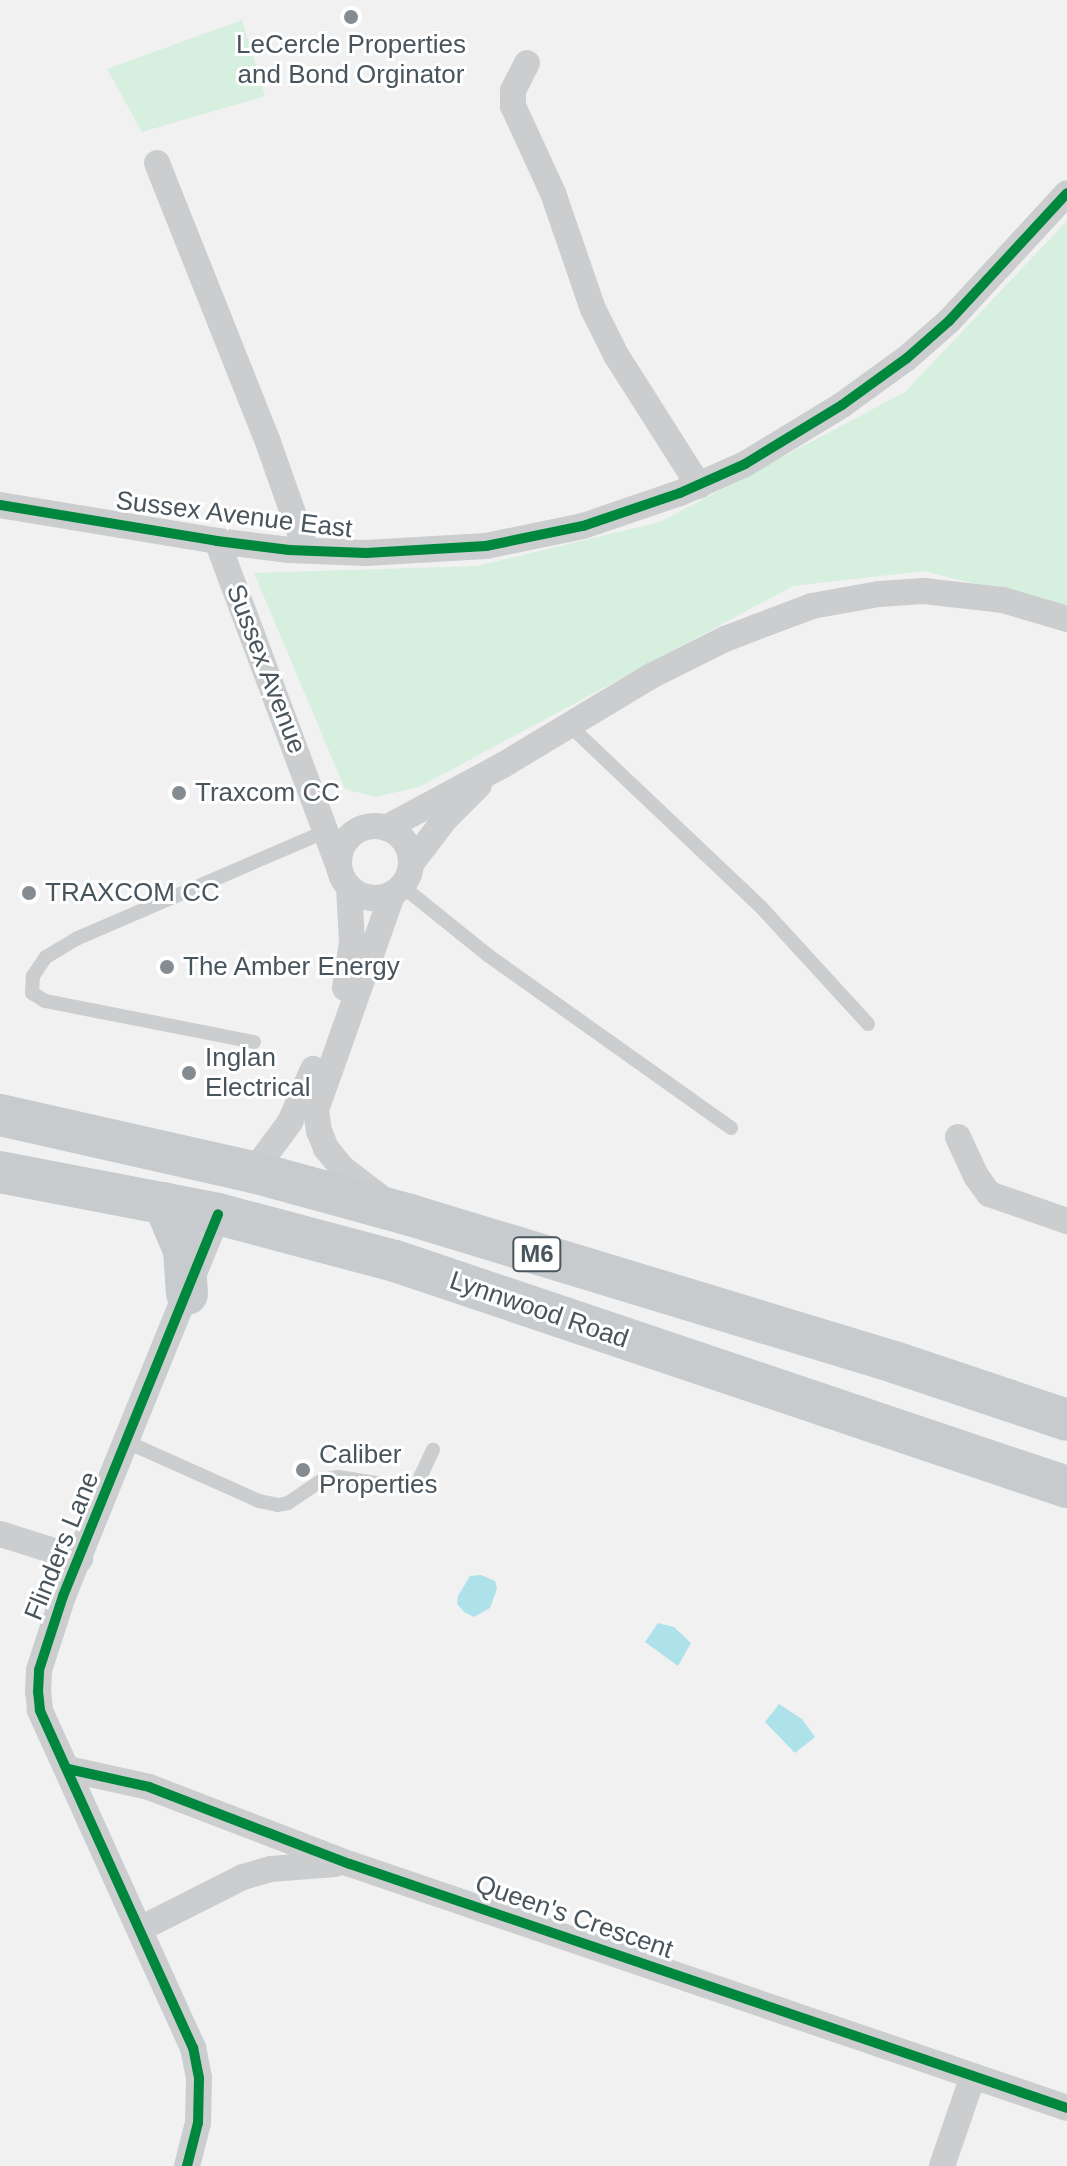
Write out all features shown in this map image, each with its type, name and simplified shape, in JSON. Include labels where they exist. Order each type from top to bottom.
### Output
[{"type":"main road","name":"Lynnwood Road","points":[[0,1115],[253,1172],[410,1215],[894,1362],[1067,1420]]},
{"type":"main road","points":[[78,1131],[117,1156],[203,1177],[214,1188],[218,1214]]},
{"type":"main road","name":"Lynnwood Road","points":[[0,1172],[218,1214],[395,1261],[1067,1487]]},
{"type":"main road","points":[[253,1172],[301,1210],[347,1224],[375,1238],[395,1261]]},
{"type":"main road","points":[[164,1203],[184,1250],[187,1294]]},
{"type":"street","points":[[527,63],[513,91],[513,106],[553,193],[593,309],[616,355],[699,486]]},
{"type":"street","points":[[157,163],[268,442],[306,550]]},
{"type":"street","name":"Sussex Avenue East","points":[[0,505],[217,541],[366,553],[486,546],[583,526],[699,486],[800,434],[907,358],[969,300],[1067,193]]},
{"type":"street","name":"Sussex Avenue","points":[[217,541],[315,798],[324,832],[344,877],[352,952],[342,997],[290,1122],[253,1172]]},
{"type":"street","points":[[402,881],[370,897],[344,877],[344,843],[358,830],[386,828],[503,765],[651,676],[725,639],[789,614],[850,598],[924,591],[971,594],[1067,619]]},
{"type":"street","points":[[410,1215],[365,1188],[342,1168],[326,1148],[319,1131],[316,1110],[402,881],[455,808],[503,765]]},
{"type":"street","points":[[315,798],[358,830]]},
{"type":"street","points":[[386,828],[405,842],[402,881]]},
{"type":"street","points":[[958,1137],[989,1194],[1067,1221]]},
{"type":"street","name":"Flinders Lane","points":[[187,2166],[198,2123],[199,2078],[193,2048],[40,1710],[39,1670],[63,1596],[218,1214]]},
{"type":"street","points":[[0,1534],[80,1559]]},
{"type":"street","name":"Queen's Crescent","points":[[68,1769],[149,1787],[350,1864],[1067,2108]]},
{"type":"street","points":[[140,1929],[243,1877],[297,1865],[350,1864]]},
{"type":"street","points":[[942,2166],[973,2076]]},
{"type":"lane","points":[[568,724],[760,906],[868,1024]]},
{"type":"lane","points":[[254,1042],[45,1001],[32,993],[33,976],[46,957],[78,938],[324,832]]},
{"type":"lane","points":[[402,881],[489,956],[731,1128]]},
{"type":"lane","points":[[127,1442],[259,1501],[278,1505],[330,1478],[409,1488],[417,1484],[433,1450]]},
{"type":"green space","points":[[242,20],[265,96],[142,132],[107,69]]},
{"type":"green space","points":[[1067,221],[1067,607],[924,571],[793,586],[419,787],[375,797],[345,789],[254,573],[477,566],[660,522],[905,392]]},
{"type":"water","points":[[481,1575],[495,1581],[497,1589],[490,1608],[474,1617],[457,1604],[458,1596],[470,1576]]},
{"type":"water","points":[[658,1623],[674,1627],[691,1643],[678,1666],[645,1642]]},
{"type":"water","points":[[779,1704],[802,1719],[815,1737],[795,1753],[765,1722]]},
{"type":"cycle path","points":[[0,505],[217,541],[289,550],[366,553],[486,546],[583,526],[680,493],[745,464],[842,405],[907,358],[949,321],[1067,193]]},
{"type":"cycle path","points":[[187,2166],[198,2123],[199,2078],[193,2048],[40,1710],[38,1692],[39,1670],[63,1596],[218,1214]]},
{"type":"cycle path","points":[[68,1769],[149,1787],[350,1864],[1067,2108]]},
{"type":"place","name":"LeCercle Properties and Bond Orginator","points":[[351,17]]},
{"type":"place","name":"Traxcom CC","points":[[179,793]]},
{"type":"place","name":"TRAXCOM CC","points":[[29,893]]},
{"type":"place","name":"The Amber Energy","points":[[167,967]]},
{"type":"place","name":"Inglan Electrical","points":[[189,1073]]},
{"type":"place","name":"Caliber Properties","points":[[303,1470]]}]
